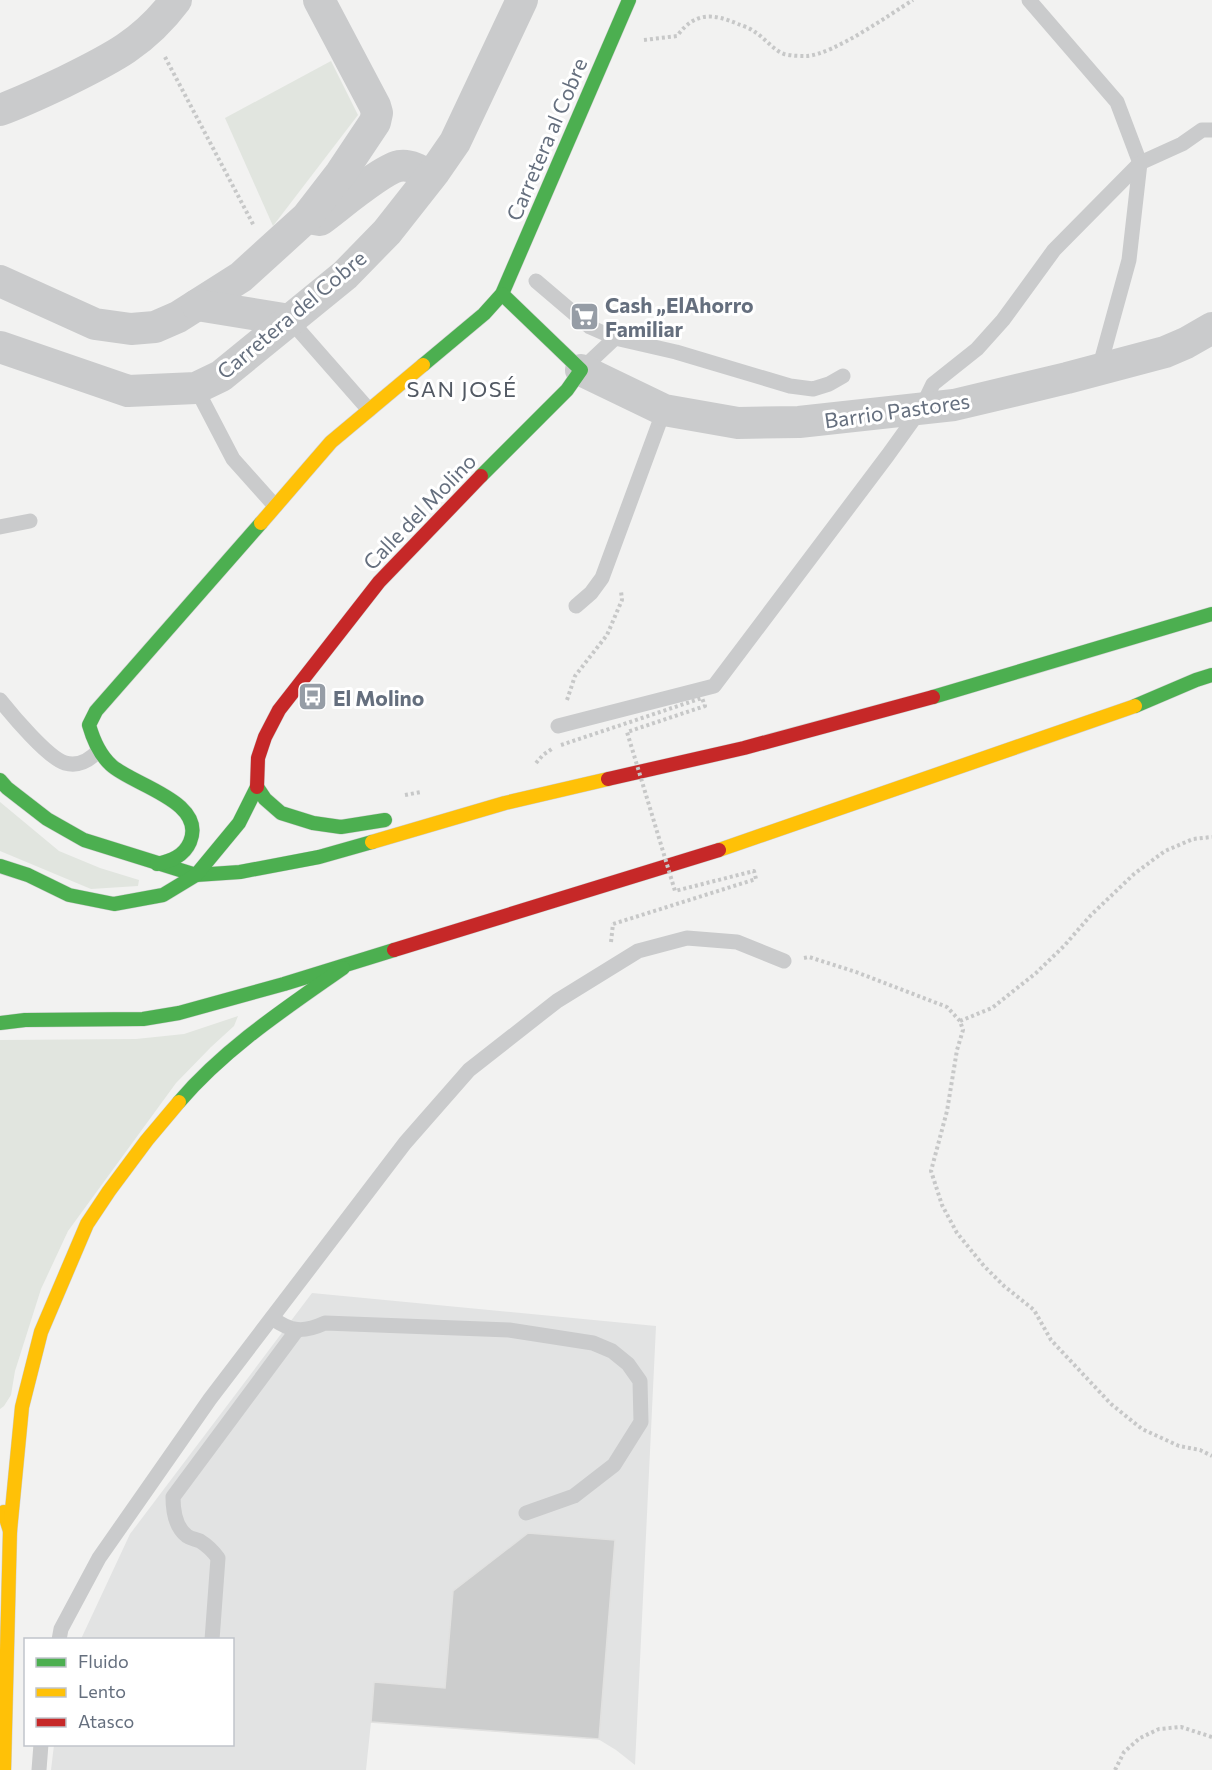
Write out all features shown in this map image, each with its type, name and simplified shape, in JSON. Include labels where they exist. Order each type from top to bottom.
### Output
[{"type":"main road","name":"Carretera al Cobre","points":[[99,750],[89,725],[96,711],[331,442],[484,314],[502,294],[629,0]]},
{"type":"main road","points":[[502,294],[581,370]]},
{"type":"main road","name":"Calle del Molino","points":[[257,787],[258,758],[264,737],[279,710],[337,634],[379,582],[567,390],[581,370]]},
{"type":"main road","points":[[0,780],[47,819],[84,840],[196,875],[240,872],[319,857],[505,803],[755,745],[956,691],[1212,614]]},
{"type":"main road","points":[[0,1023],[25,1020],[143,1019],[178,1013],[284,984],[691,859],[1127,709],[1212,675]]},
{"type":"main road","points":[[99,750],[112,766],[130,778],[162,792],[182,806],[189,819],[193,831],[189,844],[181,855],[171,861],[157,864]]},
{"type":"main road","points":[[257,787],[265,800],[281,813],[313,823],[341,826],[505,803]]},
{"type":"main road","points":[[0,866],[28,875],[69,895],[114,904],[163,895],[196,875],[239,823],[257,787]]},
{"type":"main road","points":[[4,1770],[10,1531],[22,1407],[41,1332],[62,1281],[87,1224],[109,1191],[147,1140],[193,1086],[268,1021],[350,963]]},
{"type":"main road","points":[[0,1499],[10,1531]]},
{"type":"street","points":[[0,110],[110,60],[132,46],[150,30],[176,0]]},
{"type":"street","points":[[0,281],[94,324],[131,329],[155,327],[178,317],[241,277],[308,217],[375,122],[377,113],[319,0]]},
{"type":"street","name":"Carretera del Cobre","points":[[0,347],[128,391],[196,388],[221,375],[345,275],[387,232],[455,142],[514,3]]},
{"type":"street","points":[[308,217],[320,220],[384,174],[400,166],[411,167],[430,177]]},
{"type":"street","points":[[197,305],[290,320]]},
{"type":"street","name":"Barrio Pastores","points":[[581,370],[664,410],[738,423],[799,422],[954,405],[1165,352],[1212,328]]},
{"type":"lane","points":[[1029,0],[1117,102],[1140,163],[1129,260],[1099,370]]},
{"type":"lane","points":[[558,726],[714,686],[881,465],[921,409],[933,384],[977,349],[1003,320],[1054,250],[1140,163],[1182,144],[1202,130],[1212,130]]},
{"type":"lane","points":[[536,281],[590,327],[615,338],[676,352],[790,386],[813,389],[843,376]]},
{"type":"lane","points":[[290,320],[369,410]]},
{"type":"lane","points":[[581,370],[615,338]]},
{"type":"lane","points":[[196,388],[233,459],[275,506]]},
{"type":"lane","points":[[576,606],[591,593],[602,578],[664,410]]},
{"type":"lane","points":[[0,527],[30,521]]},
{"type":"lane","points":[[0,700],[23,727],[56,759],[64,763],[84,762],[99,750]]},
{"type":"lane","points":[[59,1638],[61,1629],[99,1558],[210,1399],[405,1143],[469,1071],[557,1000],[638,951],[687,938],[737,942],[784,961]]},
{"type":"lane","points":[[272,1318],[284,1326],[297,1330],[312,1329],[325,1323],[509,1330],[593,1343],[612,1351],[628,1364],[640,1380],[641,1422],[614,1465],[574,1496],[526,1513]]},
{"type":"lane","points":[[212,1638],[218,1558],[210,1548],[188,1536],[180,1528],[175,1519],[173,1497],[297,1330]]},
{"type":"lane","points":[[39,1770],[41,1746]]},
{"type":"path","points":[[615,33],[644,40],[677,36],[693,20],[705,16],[716,16],[754,31],[783,53],[810,56],[824,52],[914,0]]},
{"type":"path","points":[[150,30],[268,252]]},
{"type":"path","points":[[551,749],[575,676],[607,635],[622,600],[617,584],[607,578],[602,578]]},
{"type":"path","points":[[561,745],[702,698],[705,706],[627,732],[675,891],[754,871],[756,879],[613,924]]},
{"type":"path","points":[[960,1021],[992,1008],[1036,973],[1134,874],[1165,851],[1192,839],[1212,837]]},
{"type":"path","points":[[784,961],[809,957],[856,972],[947,1007],[955,1013],[963,1030],[957,1050],[947,1111],[931,1171],[942,1205],[957,1233],[984,1266],[1004,1286],[1034,1310],[1051,1340],[1111,1404],[1142,1429],[1179,1446],[1200,1450],[1212,1456]]},
{"type":"path","points":[[1115,1770],[1124,1752],[1140,1738],[1159,1729],[1181,1727],[1212,1737]]},
{"type":"shaded area","points":[[331,61],[358,115],[273,226],[225,118]]},
{"type":"shaded area","points":[[0,802],[59,851],[100,868],[139,880],[138,886],[91,889],[0,851]]},
{"type":"shaded area","points":[[238,1016],[234,1026],[176,1083],[68,1231],[41,1289],[15,1371],[11,1395],[0,1409],[0,1040],[136,1039],[184,1034]]},
{"type":"shaded area","points":[[312,1293],[656,1326],[635,1765],[598,1739],[371,1722],[366,1770],[51,1770],[54,1746],[234,1746],[234,1638],[81,1638],[130,1534]]},
{"type":"building","points":[[528,1533],[615,1540],[599,1739],[371,1722],[374,1682],[445,1688],[453,1591]]},
{"type":"traffic: fast","points":[[423,365],[484,314],[502,294],[629,0]]},
{"type":"traffic: fast","points":[[481,476],[567,390],[581,370],[502,294]]},
{"type":"traffic: fast","points":[[157,864],[176,857],[187,847],[192,828],[188,815],[165,796],[111,765],[97,746],[89,725],[96,711],[261,523]]},
{"type":"traffic: fast","points":[[933,697],[1212,614]]},
{"type":"traffic: fast","points":[[1135,706],[1212,675]]},
{"type":"traffic: fast","points":[[0,780],[47,819],[84,840],[196,875],[240,872],[319,857],[372,842]]},
{"type":"traffic: fast","points":[[0,866],[28,875],[69,895],[114,904],[163,895],[196,875],[239,823],[257,787],[265,799],[281,813],[313,823],[341,827],[385,820]]},
{"type":"traffic: fast","points":[[0,1023],[25,1020],[143,1019],[179,1013],[394,950]]},
{"type":"traffic: fast","points":[[179,1102],[236,1046],[343,968]]},
{"type":"traffic: slow","points":[[261,523],[331,442],[423,365]]},
{"type":"traffic: slow","points":[[719,850],[1135,706]]},
{"type":"traffic: slow","points":[[372,842],[505,803],[608,779]]},
{"type":"traffic: slow","points":[[10,1531],[22,1407],[41,1332],[87,1224],[147,1140],[179,1102]]},
{"type":"traffic: slow","points":[[4,1512],[10,1531],[4,1770]]},
{"type":"traffic: jam","points":[[257,787],[258,758],[265,737],[279,710],[379,582],[481,476]]},
{"type":"traffic: jam","points":[[608,779],[744,748],[933,697]]},
{"type":"traffic: jam","points":[[394,950],[719,850]]},
{"type":"place","name":"Cash „ElAhorro Familiar","points":[[584,316]]},
{"type":"place","name":"El Molino","points":[[312,697]]},
{"type":"district","name":"SAN JOSÉ","points":[[462,388]]}]
